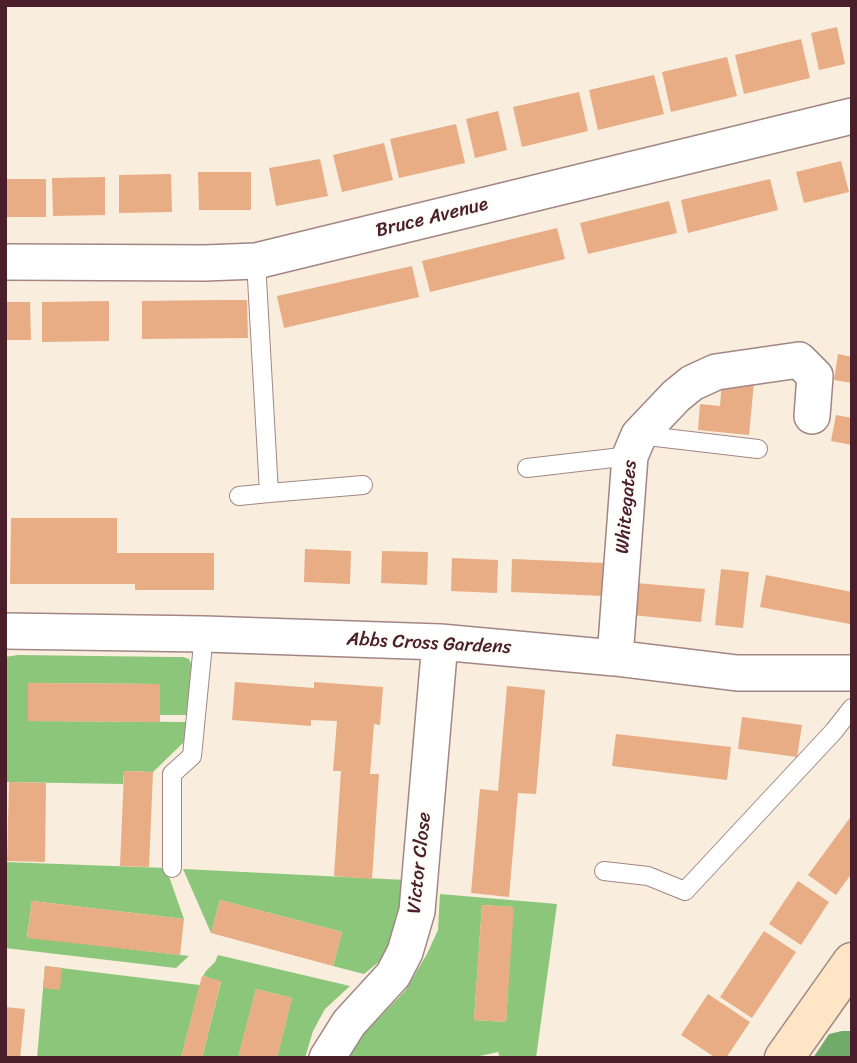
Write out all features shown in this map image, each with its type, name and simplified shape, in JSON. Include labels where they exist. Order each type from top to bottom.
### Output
[{"type":"street","name":"Bruce Avenue","points":[[5,262],[256,261],[852,116]]},
{"type":"street","name":"Whitegates","points":[[615,658],[635,446],[676,396],[692,383],[716,372],[799,360],[815,376],[812,416]]},
{"type":"street","name":"Abbs Cross Gardens","points":[[5,631],[440,642],[615,658],[737,673],[852,673]]},
{"type":"street","name":"Victor Close","points":[[327,1058],[349,1023],[393,975],[405,952],[417,911],[440,642]]},
{"type":"street","points":[[784,1058],[846,982]]},
{"type":"lane","points":[[256,261],[270,493]]},
{"type":"lane","points":[[527,468],[635,446],[758,449]]},
{"type":"lane","points":[[239,496],[363,485]]},
{"type":"lane","points":[[172,868],[173,774],[192,756],[204,634]]},
{"type":"lane","points":[[604,871],[648,876],[685,891],[834,731],[852,708]]},
{"type":"green space","points":[[18,655],[189,659],[192,666],[187,715],[160,715],[160,684],[28,683],[28,721],[186,722],[184,742],[153,772],[124,771],[123,784],[5,782],[5,657]]},
{"type":"green space","points":[[5,862],[166,868],[184,919],[32,901],[27,937],[189,956],[176,968],[5,948]]},
{"type":"green space","points":[[183,869],[406,880],[403,907],[392,940],[380,961],[364,974],[333,966],[342,932],[220,900],[211,933]]},
{"type":"green space","points":[[440,894],[557,904],[536,1058],[500,1058],[498,1052],[471,1058],[347,1058],[353,1045],[405,991],[438,930]],"holes":[[[482,905],[513,907],[506,1022],[474,1020]]]},
{"type":"green space","points":[[218,955],[350,986],[325,1009],[313,1031],[305,1058],[277,1058],[292,998],[256,989],[238,1058],[202,1058],[221,982],[203,976]]},
{"type":"green space","points":[[45,966],[200,985],[181,1058],[37,1058]]},
{"type":"green space","points":[[852,1031],[852,1058],[813,1058],[829,1034]]},
{"type":"building","points":[[837,27],[845,64],[819,70],[811,33]]},
{"type":"building","points":[[801,39],[810,78],[744,94],[735,55]]},
{"type":"building","points":[[727,57],[737,96],[671,112],[662,72]]},
{"type":"building","points":[[654,75],[664,114],[598,130],[589,90]]},
{"type":"building","points":[[579,92],[588,131],[522,147],[513,107]]},
{"type":"building","points":[[498,111],[507,150],[475,158],[466,119]]},
{"type":"building","points":[[456,124],[465,163],[399,178],[390,139]]},
{"type":"building","points":[[384,143],[393,180],[342,192],[333,155]]},
{"type":"building","points":[[320,159],[328,196],[276,206],[269,168]]},
{"type":"building","points":[[841,161],[849,192],[804,203],[796,172]]},
{"type":"building","points":[[198,172],[251,172],[251,210],[199,210]]},
{"type":"building","points":[[171,174],[172,212],[119,213],[119,175]]},
{"type":"building","points":[[105,177],[105,215],[53,216],[52,178]]},
{"type":"building","points":[[5,179],[46,179],[46,217],[5,217]]},
{"type":"building","points":[[770,179],[778,210],[688,233],[681,200]]},
{"type":"building","points":[[669,201],[677,233],[588,254],[580,223]]},
{"type":"building","points":[[557,228],[565,259],[430,292],[422,261]]},
{"type":"building","points":[[412,266],[419,297],[284,328],[277,296]]},
{"type":"building","points":[[247,300],[248,338],[142,339],[142,301]]},
{"type":"building","points":[[109,301],[109,341],[42,342],[42,302]]},
{"type":"building","points":[[5,302],[30,302],[31,340],[5,340]]},
{"type":"building","points":[[838,354],[852,357],[852,383],[834,380]]},
{"type":"building","points":[[722,379],[754,382],[749,435],[698,430],[700,404],[720,406]]},
{"type":"building","points":[[836,415],[852,418],[852,445],[831,441]]},
{"type":"building","points":[[11,518],[117,518],[117,553],[214,553],[214,590],[135,590],[135,584],[10,584]]},
{"type":"building","points":[[305,549],[351,551],[350,584],[304,582]]},
{"type":"building","points":[[382,551],[428,552],[427,585],[381,583]]},
{"type":"building","points":[[452,558],[498,560],[497,593],[451,591]]},
{"type":"building","points":[[512,559],[604,563],[603,596],[511,592]]},
{"type":"building","points":[[721,569],[749,572],[743,628],[715,625]]},
{"type":"building","points":[[766,575],[852,592],[850,624],[760,607]]},
{"type":"building","points":[[636,583],[705,589],[701,622],[632,615]]},
{"type":"building","points":[[235,682],[314,688],[314,682],[383,687],[380,725],[374,724],[370,774],[379,774],[372,879],[334,876],[341,771],[333,771],[337,721],[311,720],[311,726],[232,720]]},
{"type":"building","points":[[28,683],[160,684],[160,722],[28,721]]},
{"type":"building","points":[[507,686],[545,690],[536,794],[518,793],[509,897],[471,893],[480,789],[498,791]]},
{"type":"building","points":[[742,717],[802,725],[797,757],[738,749]]},
{"type":"building","points":[[616,734],[731,747],[727,780],[612,766]]},
{"type":"building","points":[[124,771],[153,772],[149,867],[120,866]]},
{"type":"building","points":[[9,782],[46,783],[45,862],[7,861]]},
{"type":"building","points":[[852,815],[852,873],[836,895],[808,875]]},
{"type":"building","points":[[798,881],[829,902],[801,945],[769,924]]},
{"type":"building","points":[[220,900],[342,932],[333,966],[211,933]]},
{"type":"building","points":[[32,901],[184,919],[180,955],[27,938]]},
{"type":"building","points":[[482,905],[514,907],[506,1022],[474,1020]]},
{"type":"building","points":[[764,931],[796,952],[752,1018],[720,997]]},
{"type":"building","points":[[45,966],[62,968],[60,990],[43,988]]},
{"type":"building","points":[[202,976],[221,981],[202,1058],[181,1058]]},
{"type":"building","points":[[256,989],[292,998],[277,1058],[238,1058]]},
{"type":"building","points":[[708,994],[750,1022],[726,1058],[716,1058],[681,1035]]},
{"type":"building","points":[[5,1007],[25,1009],[20,1058],[5,1058]]}]
